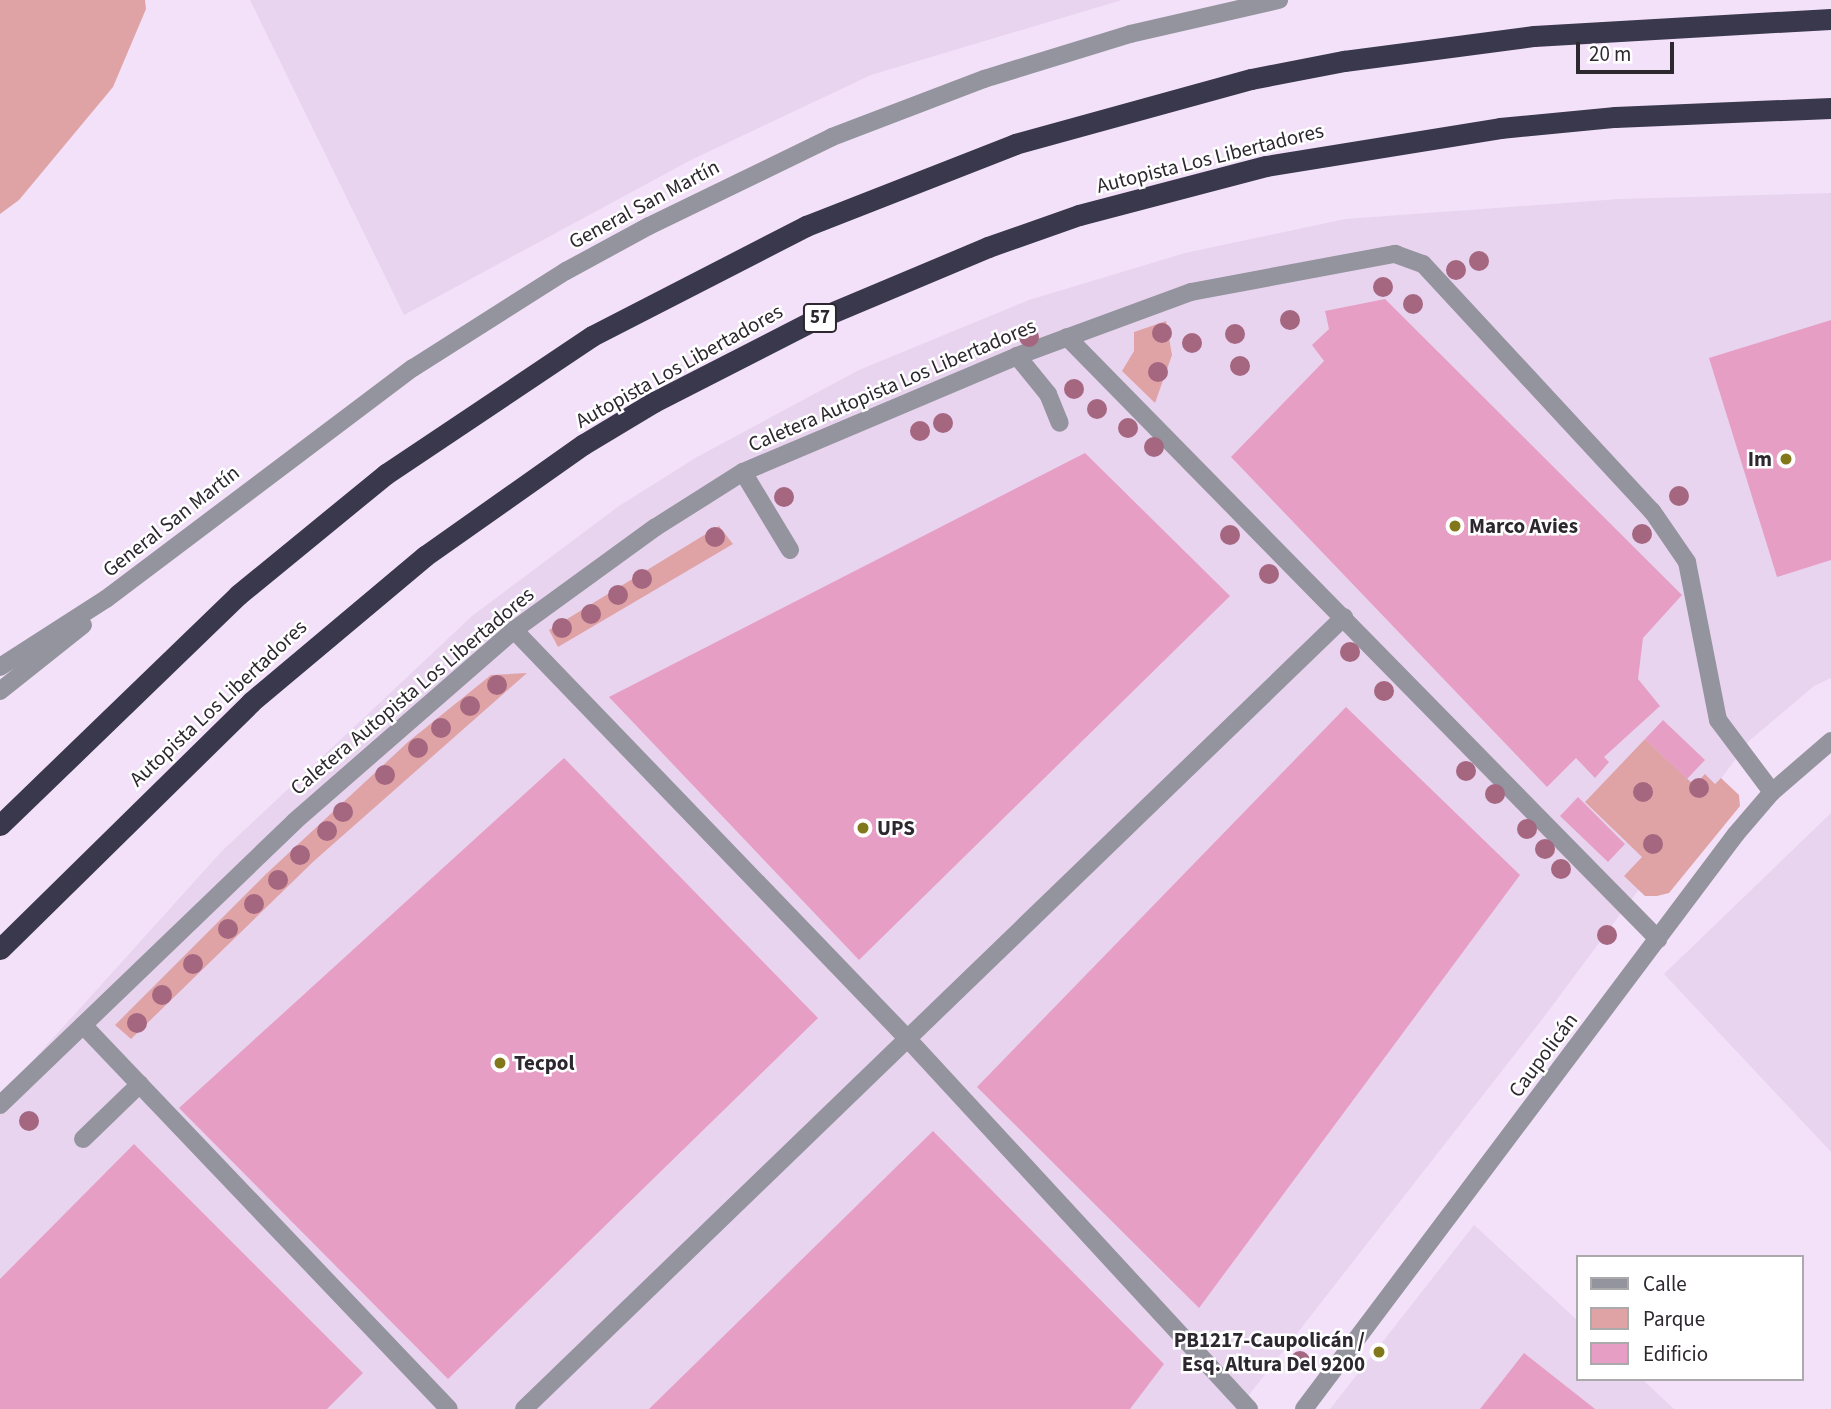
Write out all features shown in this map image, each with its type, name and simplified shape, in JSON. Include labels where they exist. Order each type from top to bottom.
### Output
[{"type":"highway","points":[[0,825],[237,595],[386,474],[592,336],[806,226],[1015,144],[1251,79],[1371,57],[1534,36],[1831,19]]},
{"type":"highway","name":"Autopista Los Libertadores","points":[[0,949],[251,702],[425,556],[596,437],[812,321],[963,257],[1066,220],[1266,166],[1500,128],[1615,117],[1831,108]]},
{"type":"street","name":"General San Martín","points":[[0,667],[106,599],[413,368],[566,271],[660,220],[832,137],[984,79],[1130,34],[1279,0]]},
{"type":"street","name":"Caletera Autopista Los Libertadores","points":[[0,1105],[295,821],[513,630],[656,527],[743,472],[1017,356],[1191,292],[1395,254],[1423,264],[1652,511],[1687,562],[1718,720],[1772,792]]},
{"type":"street","points":[[1067,337],[1658,939]]},
{"type":"street","points":[[1017,356],[1048,394],[1060,423]]},
{"type":"street","points":[[743,472],[790,550]]},
{"type":"street","name":"General San Martín","points":[[0,691],[54,652],[106,599]]},
{"type":"street","points":[[524,1409],[906,1037],[1344,617]]},
{"type":"street","points":[[513,630],[906,1037],[1249,1409]]},
{"type":"street","name":"Caupolicán","points":[[1304,1409],[1772,792],[1831,741]]},
{"type":"street","points":[[83,1025],[449,1409]]},
{"type":"street","points":[[83,1139],[140,1084]]},
{"type":"shaded area","points":[[250,0],[1122,0],[871,75],[691,160],[404,315]]},
{"type":"shaded area","points":[[1831,193],[1831,678],[1814,686],[1749,741],[1544,1017],[1238,1409],[0,1409],[0,1097],[221,852],[472,616],[619,506],[697,457],[859,370],[1029,300],[1185,253],[1345,219],[1619,199]]},
{"type":"shaded area","points":[[1831,813],[1831,1152],[1664,974]]},
{"type":"shaded area","points":[[1474,1225],[1576,1319],[1576,1381],[1644,1381],[1674,1409],[1330,1409]]},
{"type":"green space","points":[[0,0],[145,0],[146,9],[113,87],[19,200],[0,214]]},
{"type":"green space","points":[[1166,321],[1172,355],[1155,403],[1122,371],[1134,351],[1134,332]]},
{"type":"green space","points":[[719,526],[733,544],[558,647],[549,630]]},
{"type":"green space","points":[[527,673],[314,861],[131,1039],[115,1025],[265,875],[408,742],[491,675]]},
{"type":"green space","points":[[1645,739],[1694,785],[1705,774],[1715,784],[1721,778],[1739,795],[1740,806],[1669,893],[1657,896],[1645,896],[1624,876],[1642,857],[1585,802]]},
{"type":"building","name":"Marco Avies","points":[[1385,299],[1682,595],[1643,638],[1638,679],[1660,706],[1604,757],[1609,762],[1595,778],[1576,758],[1547,787],[1231,457],[1324,361],[1312,345],[1329,329],[1325,311]]},
{"type":"building","name":"Im","points":[[1831,320],[1831,560],[1777,577],[1709,358]]},
{"type":"building","name":"UPS","points":[[1085,453],[1230,596],[859,960],[609,697]]},
{"type":"building","points":[[1346,707],[1520,875],[1199,1308],[977,1087]]},
{"type":"building","points":[[1663,720],[1705,760],[1687,779],[1645,739]]},
{"type":"building","name":"Tecpol","points":[[564,758],[818,1018],[448,1379],[179,1108]]},
{"type":"building","points":[[1578,797],[1625,844],[1608,862],[1560,816]]},
{"type":"building","points":[[933,1131],[1164,1364],[1130,1409],[649,1409]]},
{"type":"building","points":[[134,1144],[363,1373],[327,1409],[0,1409],[0,1279]]},
{"type":"building","points":[[1524,1353],[1595,1409],[1480,1409]]},
{"type":"place","name":"Im","points":[[1786,459]]},
{"type":"place","name":"Marco Avies","points":[[1455,526]]},
{"type":"place","name":"UPS","points":[[863,828]]},
{"type":"place","name":"Tecpol","points":[[500,1063]]},
{"type":"place","name":"PB1217-Caupolicán / Esq. Altura Del 9200","points":[[1379,1352]]}]
